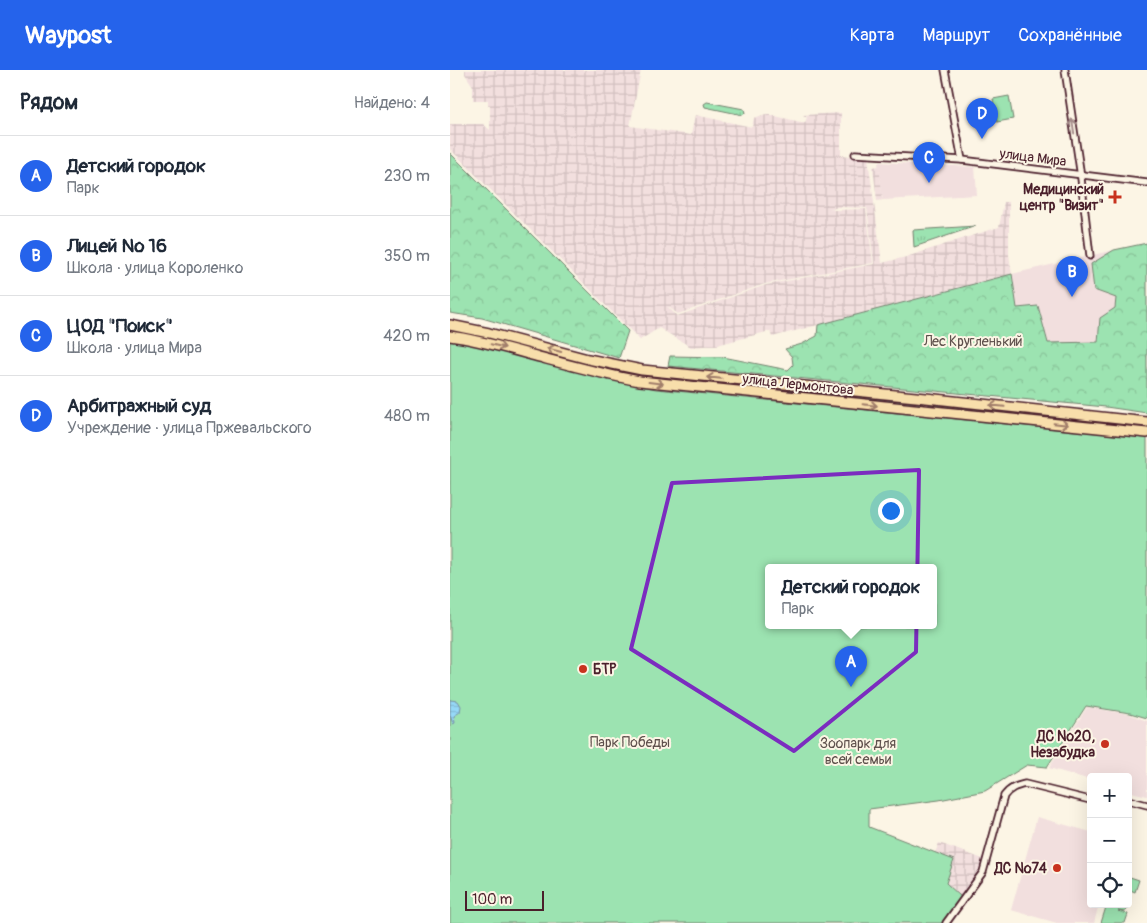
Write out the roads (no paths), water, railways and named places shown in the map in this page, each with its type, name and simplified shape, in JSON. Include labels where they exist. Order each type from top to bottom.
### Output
[{"type":"main road","name":"улица Лермонтова","points":[[450,325],[509,337],[588,359],[642,370],[1147,422]]},
{"type":"main road","points":[[464,338],[466,328]]},
{"type":"main road","name":"улица Лермонтова","points":[[450,336],[640,381],[1147,433]]},
{"type":"main road","points":[[926,398],[926,410]]},
{"type":"street","points":[[946,70],[962,160]]},
{"type":"street","points":[[1065,70],[1090,256]]},
{"type":"street","name":"улица Мира","points":[[855,154],[962,160],[1147,183]]},
{"type":"street","points":[[946,923],[983,872],[1004,796],[1008,791],[1016,786],[1026,784],[1087,799]]},
{"type":"street","points":[[1132,801],[1147,806]]},
{"type":"water","points":[[450,700],[458,701],[461,706],[460,712],[454,716],[455,723],[453,724],[450,715]]},
{"type":"place","name":"Арбитражный суд","points":[[982,139]]},
{"type":"place","name":"ЦОД \"Поиск\"","points":[[929,183]]},
{"type":"place","name":"Медицинский центр \"Визит\"","points":[[1115,197]]},
{"type":"place","name":"Лицей № 16","points":[[1072,297]]},
{"type":"place","name":"БТР","points":[[583,669]]},
{"type":"place","name":"Детский городок","points":[[851,687]]},
{"type":"place","name":"ДС №20, Незабудка","points":[[1105,744]]},
{"type":"place","name":"ДС №74","points":[[1057,868]]},
{"type":"park label","name":"Лес Кругленький","points":[[973,341]]},
{"type":"park label","name":"Парк Победы","points":[[630,742]]},
{"type":"park label","name":"Зоопарк для всей семьи","points":[[858,752]]}]
